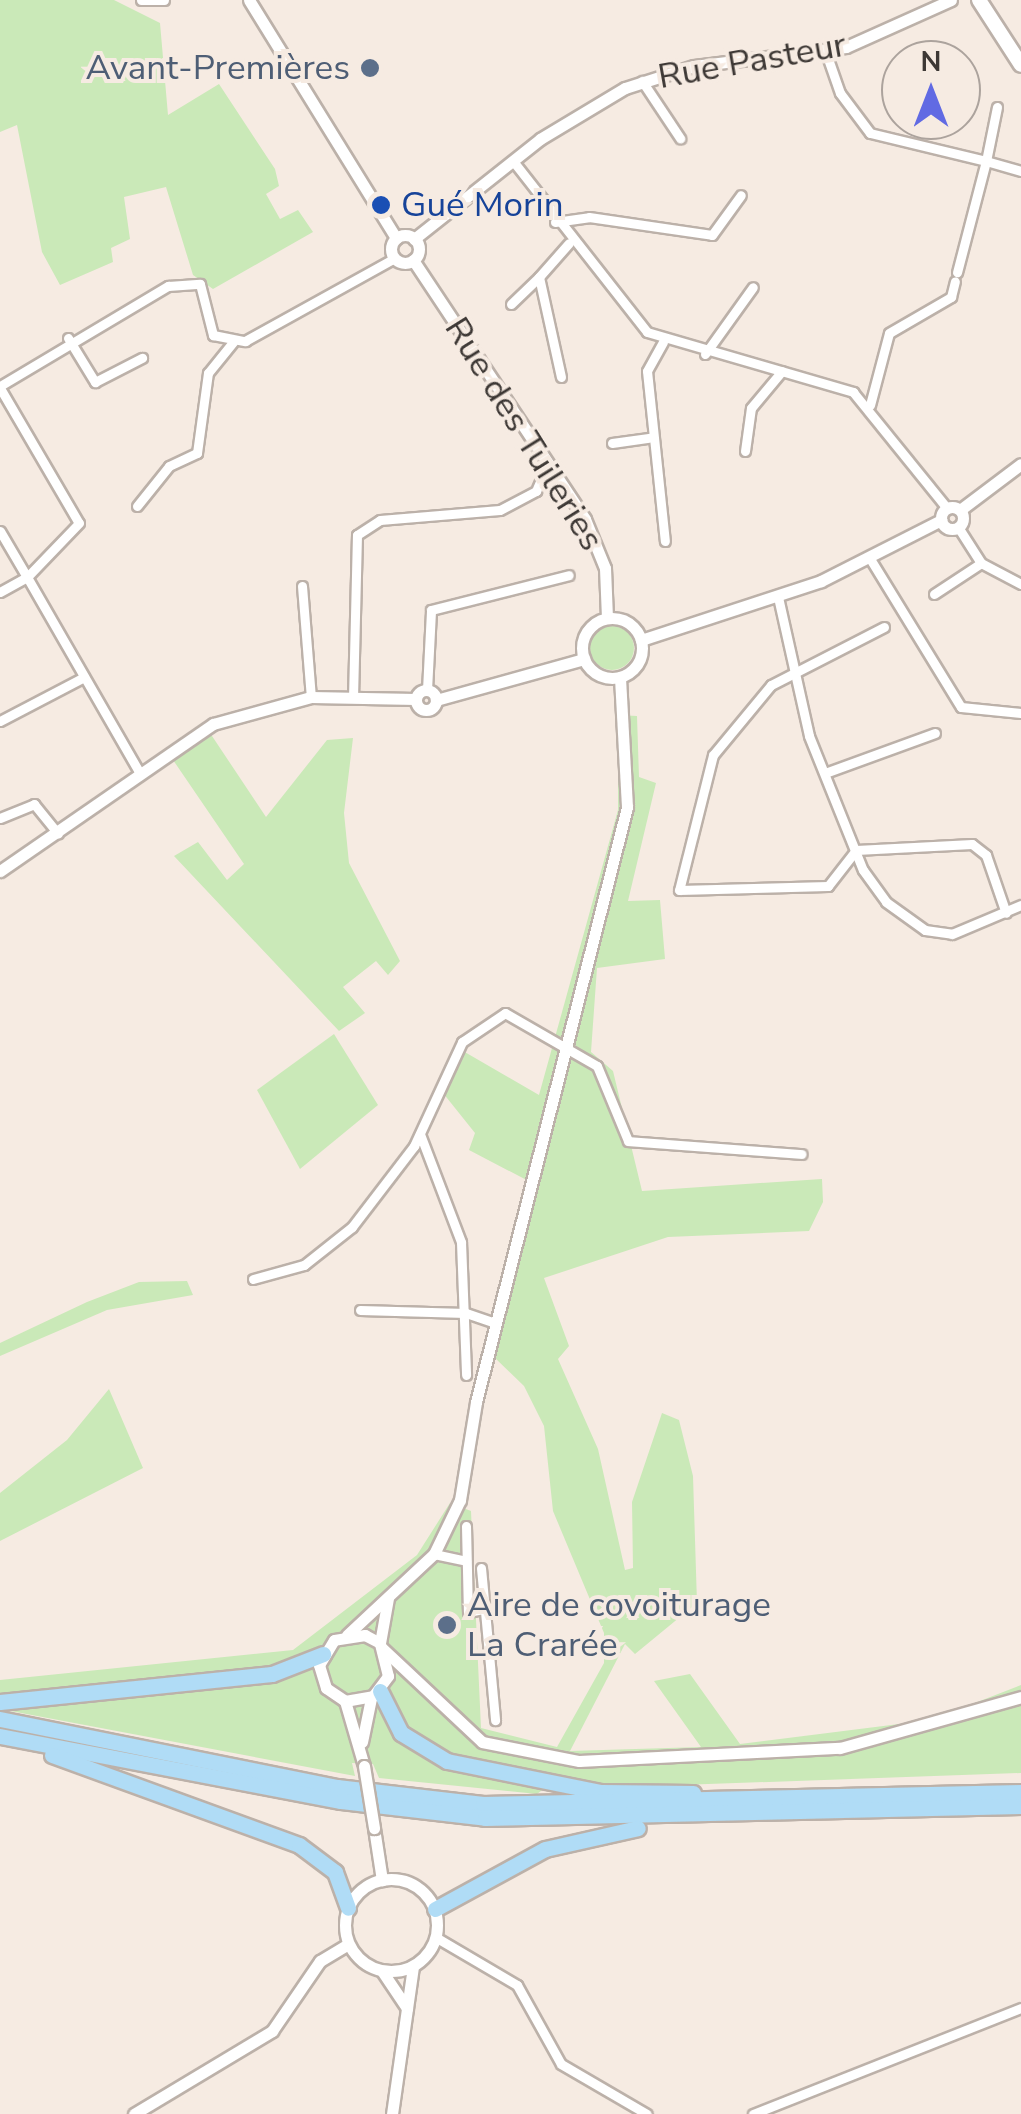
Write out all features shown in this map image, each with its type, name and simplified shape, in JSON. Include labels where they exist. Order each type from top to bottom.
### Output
[{"type":"highway","points":[[0,1702],[272,1674],[322,1654]]},
{"type":"highway","points":[[379,1690],[412,1743],[490,1774],[601,1792],[782,1796],[1021,1792]]},
{"type":"highway","points":[[0,1719],[440,1801],[591,1807],[782,1796]]},
{"type":"highway","points":[[0,1738],[442,1814],[596,1820],[760,1811],[1021,1806]]},
{"type":"highway","points":[[0,1738],[299,1845],[335,1872],[348,1908]]},
{"type":"highway","points":[[435,1910],[480,1878],[570,1841],[760,1811]]},
{"type":"main road","points":[[979,0],[1021,65]]},
{"type":"street","points":[[141,0],[164,0]]},
{"type":"street","points":[[248,0],[396,238],[395,258]]},
{"type":"street","name":"Rue Pasteur","points":[[414,239],[513,161],[642,81],[826,53],[951,0]]},
{"type":"street","points":[[826,53],[840,93],[870,133],[1021,171]]},
{"type":"street","points":[[642,81],[680,138]]},
{"type":"street","points":[[870,405],[889,333],[951,297],[997,107]]},
{"type":"street","points":[[513,161],[569,243],[663,342],[782,371],[870,405],[982,563],[1021,584]]},
{"type":"street","points":[[555,222],[589,217],[712,235],[742,196]]},
{"type":"street","points":[[0,592],[26,578],[80,523],[0,387],[68,338],[191,282],[206,294],[213,335],[233,342],[272,334],[395,258],[413,260],[414,239],[396,238]]},
{"type":"street","points":[[511,304],[569,243]]},
{"type":"street","name":"Rue des Tuileries","points":[[413,260],[566,490],[602,556],[606,618]]},
{"type":"street","points":[[539,277],[561,377]]},
{"type":"street","points":[[705,354],[753,287]]},
{"type":"street","points":[[68,338],[95,382],[142,358]]},
{"type":"street","points":[[136,506],[169,466],[198,454],[208,373],[233,342]]},
{"type":"street","points":[[663,342],[647,371],[650,438],[665,541]]},
{"type":"street","points":[[745,451],[751,408],[782,371]]},
{"type":"street","points":[[612,443],[650,438]]},
{"type":"street","points":[[536,491],[548,463]]},
{"type":"street","points":[[641,640],[778,597],[868,557],[950,513],[1021,464]]},
{"type":"street","points":[[353,698],[357,535],[380,520],[481,516],[536,491],[566,490]]},
{"type":"street","points":[[0,531],[139,772]]},
{"type":"street","points":[[868,557],[961,707],[1021,713]]},
{"type":"street","points":[[934,594],[982,563]]},
{"type":"street","points":[[0,871],[213,724],[311,697],[416,699],[426,710],[431,695],[431,610],[568,576]]},
{"type":"street","points":[[302,586],[311,697]]},
{"type":"street","points":[[778,597],[825,773],[856,850],[886,902],[925,930],[952,934],[1021,905]]},
{"type":"street","points":[[606,618],[628,622],[641,640],[638,662],[620,676],[598,674],[584,659],[584,638],[606,618]]},
{"type":"street","points":[[884,627],[771,685],[714,755],[679,890],[828,886],[856,850],[972,844],[986,855],[1006,913]]},
{"type":"street","points":[[431,695],[584,659]]},
{"type":"street","points":[[0,720],[84,676]]},
{"type":"street","points":[[382,1880],[362,1746],[345,1701],[326,1688],[322,1654],[434,1554],[460,1500],[495,1323],[628,807],[620,676]]},
{"type":"street","points":[[825,773],[935,733]]},
{"type":"street","points":[[0,818],[34,804],[58,834]]},
{"type":"street","points":[[253,1279],[322,1253],[420,1134],[450,1058],[492,1016],[505,1013],[565,1046],[607,1077],[628,1141],[802,1154]]},
{"type":"street","points":[[420,1134],[456,1217],[466,1313],[466,1376]]},
{"type":"street","points":[[360,1310],[466,1313],[495,1323]]},
{"type":"street","points":[[466,1526],[468,1612],[488,1608]]},
{"type":"street","points":[[434,1554],[466,1561]]},
{"type":"street","points":[[480,1568],[488,1608],[495,1720]]},
{"type":"street","points":[[362,1746],[379,1690],[381,1645],[390,1594]]},
{"type":"street","points":[[346,1634],[381,1645],[494,1748],[624,1764],[840,1748],[1021,1697]]},
{"type":"street","points":[[345,1701],[418,1678]]},
{"type":"street","points":[[348,1944],[348,1908],[382,1880],[415,1885],[435,1910],[437,1938],[413,1966],[392,2114]]},
{"type":"street","points":[[437,1938],[517,1984],[561,2064],[647,2114]]},
{"type":"street","points":[[348,1944],[382,1972],[408,2012]]},
{"type":"street","points":[[134,2114],[272,2031],[320,1960],[348,1944]]},
{"type":"street","points":[[382,1972],[413,1966]]},
{"type":"street","points":[[752,2114],[1021,2008]]},
{"type":"green space","points":[[0,0],[114,0],[160,23],[168,115],[219,84],[275,169],[279,186],[266,194],[280,219],[298,210],[313,232],[213,289],[193,275],[166,187],[124,197],[130,239],[111,248],[113,262],[60,285],[42,252],[17,125],[0,132]]},
{"type":"green space","points":[[612,626],[628,632],[634,648],[628,664],[612,670],[596,664],[590,648],[596,632]]},
{"type":"green space","points":[[618,715],[637,716],[639,777],[656,783],[628,901],[660,900],[665,959],[597,968],[591,1052],[613,1071],[642,1191],[822,1179],[823,1202],[809,1231],[668,1237],[544,1278],[569,1346],[558,1359],[598,1449],[625,1570],[633,1568],[632,1502],[662,1413],[679,1420],[693,1476],[697,1603],[635,1654],[625,1644],[570,1751],[701,1747],[654,1681],[690,1674],[740,1744],[931,1720],[1021,1685],[1021,1773],[624,1787],[559,1777],[537,1794],[379,1778],[373,1764],[352,1763],[355,1776],[0,1709],[0,1680],[293,1650],[417,1555],[450,1503],[471,1511],[481,1728],[557,1747],[604,1663],[604,1633],[553,1511],[544,1426],[524,1386],[495,1358],[538,1186],[469,1150],[475,1133],[443,1093],[463,1051],[539,1095],[618,810]]},
{"type":"green space","points":[[210,733],[266,817],[327,740],[353,738],[344,813],[349,863],[400,961],[388,975],[376,961],[343,987],[365,1013],[339,1031],[174,856],[198,842],[227,880],[244,864],[171,757]]},
{"type":"green space","points":[[334,1034],[378,1105],[300,1169],[257,1090]]},
{"type":"green space","points":[[187,1281],[193,1295],[107,1310],[0,1356],[0,1343],[87,1302],[139,1282]]},
{"type":"green space","points":[[109,1389],[143,1468],[0,1541],[0,1493],[67,1440]]},
{"type":"place","name":"Avant-Premières","points":[[370,68]]},
{"type":"place","name":"Gué Morin","points":[[381,205]]},
{"type":"place","name":"Aire de covoiturage La Crarée","points":[[447,1625]]}]
